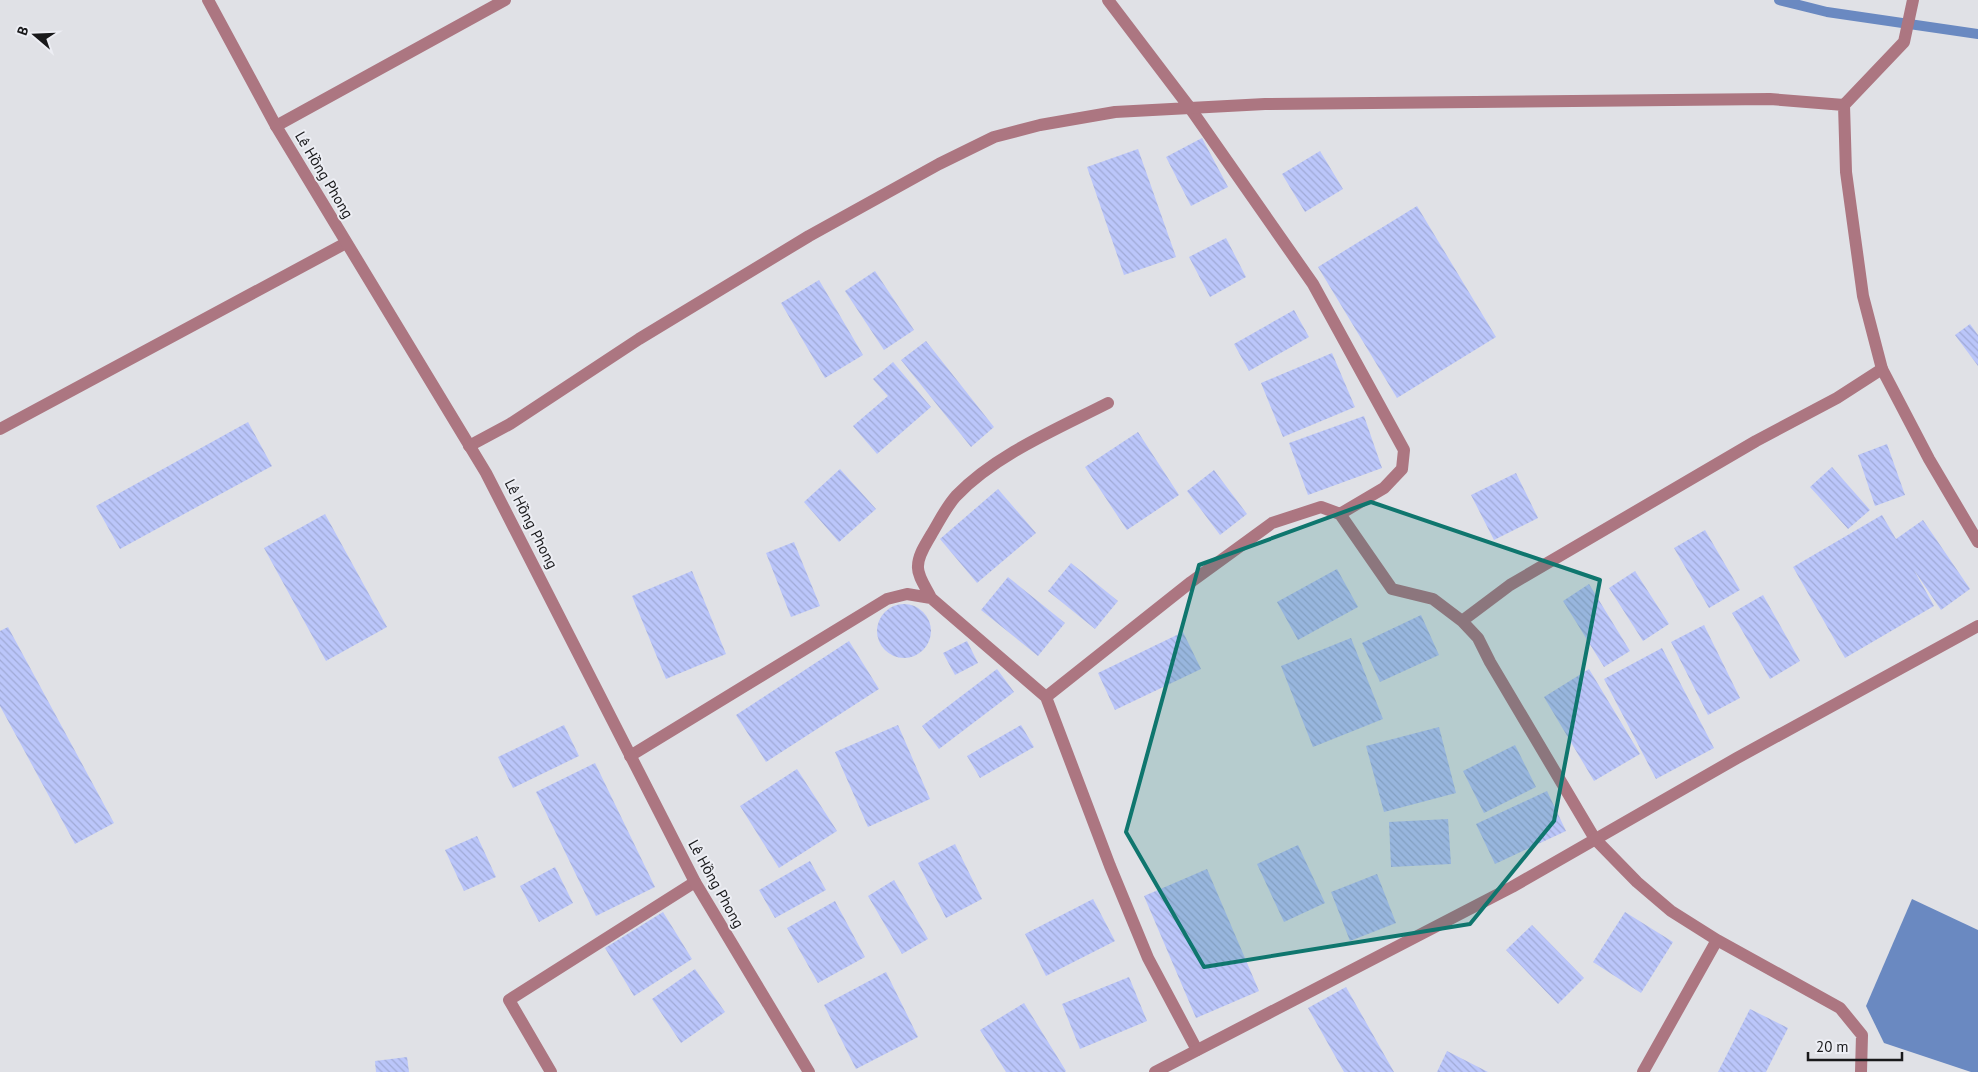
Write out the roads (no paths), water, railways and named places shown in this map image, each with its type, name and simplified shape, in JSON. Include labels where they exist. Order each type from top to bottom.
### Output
[{"type":"street","name":"Lê Hồng Phong","points":[[208,0],[276,126],[486,473],[695,882],[809,1072]]},
{"type":"street","points":[[276,126],[505,0]]},
{"type":"street","points":[[1108,0],[1190,108],[1313,284],[1404,450],[1402,469],[1384,488],[1340,514]]},
{"type":"street","points":[[1913,0],[1904,42],[1844,105],[1846,172],[1863,296],[1882,369],[1929,459],[1978,542]]},
{"type":"street","points":[[469,446],[510,424],[639,339],[809,236],[940,164],[994,137],[1040,125],[1115,112],[1275,104],[1770,99],[1844,105]]},
{"type":"street","points":[[0,429],[346,243]]},
{"type":"street","points":[[1462,620],[1510,585],[1756,441],[1837,398],[1882,369]]},
{"type":"street","points":[[1108,403],[993,465],[955,497],[934,530],[919,562],[919,573],[931,598],[1046,697],[1110,866],[1148,958],[1197,1050]]},
{"type":"street","points":[[1046,697],[1191,582],[1272,523],[1320,507],[1340,514],[1392,589],[1433,599],[1462,620],[1478,638],[1490,662],[1595,839],[1637,882],[1671,911],[1717,940],[1840,1008],[1862,1035],[1861,1072]]},
{"type":"street","points":[[630,756],[887,599],[907,594],[931,598]]},
{"type":"street","points":[[1155,1072],[1512,887],[1737,758],[1978,626]]},
{"type":"street","points":[[551,1072],[509,1000],[695,882]]},
{"type":"street","points":[[1643,1072],[1717,940]]},
{"type":"water","points":[[1912,899],[1978,930],[1978,1072],[1971,1072],[1884,1043],[1866,1006]]},
{"type":"waterway","points":[[1779,0],[1827,12],[1978,34]]}]
